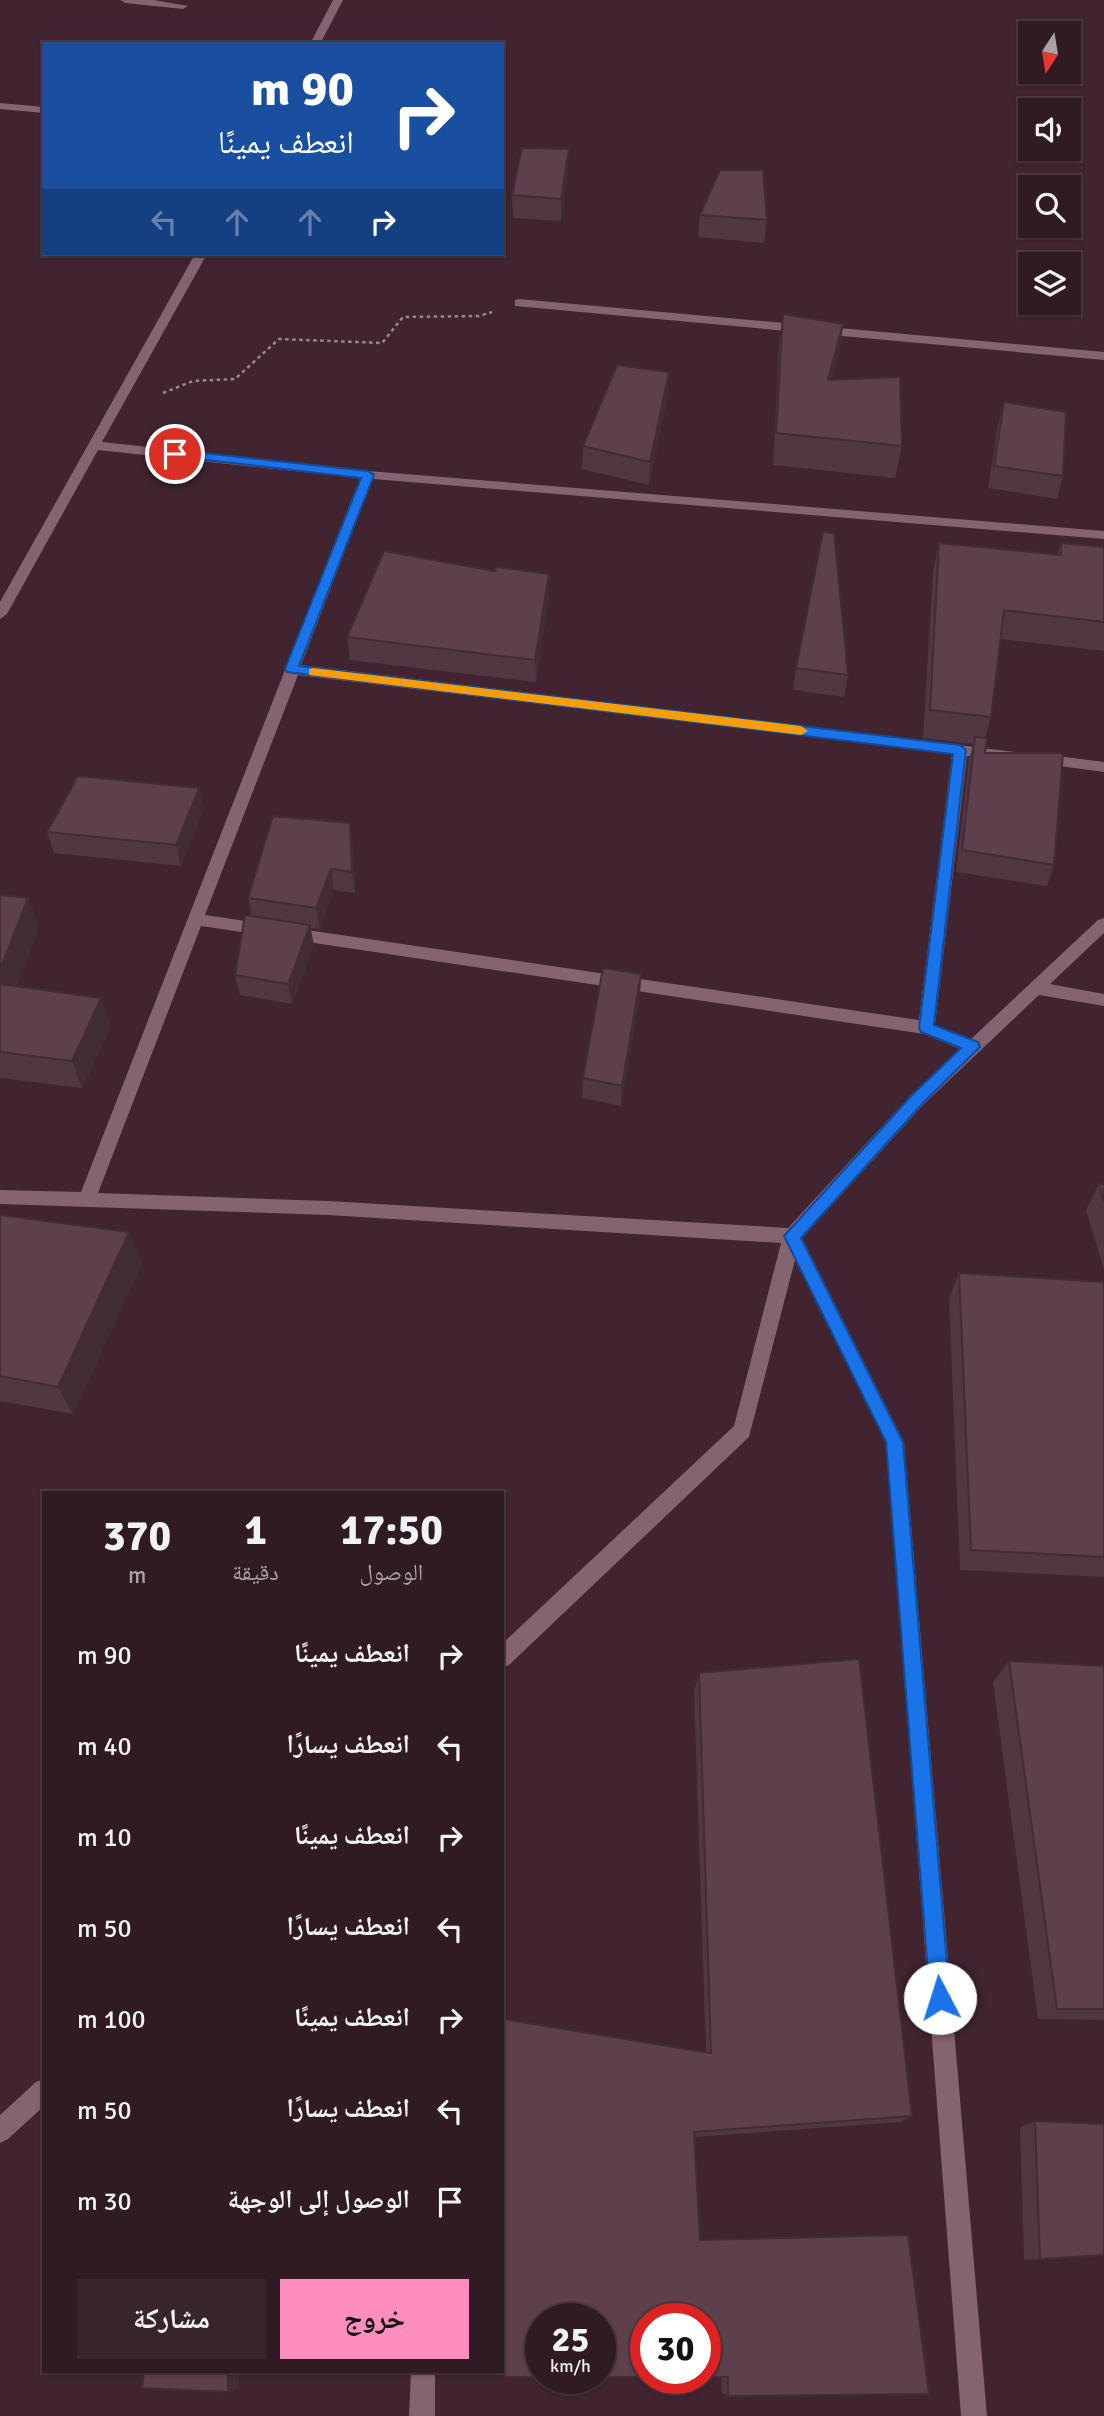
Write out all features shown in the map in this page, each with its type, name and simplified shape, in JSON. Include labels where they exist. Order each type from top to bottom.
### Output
[{"type":"street","points":[[125,0],[183,6]]},
{"type":"street","points":[[317,42],[338,0]]},
{"type":"street","points":[[0,106],[42,110]]},
{"type":"street","points":[[0,614],[200,256]]},
{"type":"street","points":[[519,303],[1104,356]]},
{"type":"street","points":[[92,445],[368,475],[1104,535]]},
{"type":"street","points":[[87,1200],[368,475]]},
{"type":"street","points":[[291,669],[1104,767]]},
{"type":"street","points":[[926,1028],[960,750]]},
{"type":"street","points":[[195,919],[926,1028],[973,1047]]},
{"type":"street","points":[[504,1656],[742,1431],[792,1236],[918,1099],[1104,924]]},
{"type":"street","points":[[1036,988],[1104,1000]]},
{"type":"street","points":[[0,1196],[328,1208],[792,1236]]},
{"type":"street","points":[[792,1236],[895,1442],[974,2416]]},
{"type":"street","points":[[0,2131],[42,2092]]},
{"type":"street","points":[[422,2416],[424,2373]]},
{"type":"path","points":[[160,394],[193,381],[235,379],[279,339],[382,343],[402,317],[479,316],[519,303]]},
{"type":"building","points":[[522,148],[569,149],[561,199],[512,195]]},
{"type":"building","points":[[720,170],[763,170],[767,220],[700,215]]},
{"type":"building","points":[[783,314],[843,324],[828,380],[900,377],[902,446],[776,433]]},
{"type":"building","points":[[617,365],[669,372],[650,462],[583,446]]},
{"type":"building","points":[[1004,402],[1066,412],[1063,476],[994,466]]},
{"type":"building","points":[[823,532],[834,533],[848,675],[796,668]]},
{"type":"building","points":[[939,543],[1061,555],[1061,543],[1104,547],[1104,622],[1004,610],[991,717],[930,710]]},
{"type":"building","points":[[384,551],[495,571],[496,567],[549,574],[535,660],[347,637]]},
{"type":"building","points":[[975,737],[987,738],[985,753],[1063,753],[1054,865],[962,850]]},
{"type":"building","points":[[78,776],[199,788],[176,845],[47,832]]},
{"type":"building","points":[[273,816],[350,823],[352,872],[331,869],[316,908],[248,898]]},
{"type":"building","points":[[0,895],[28,898],[0,970]]},
{"type":"building","points":[[245,915],[310,925],[288,984],[235,975]]},
{"type":"building","points":[[603,968],[641,974],[622,1086],[583,1078]]},
{"type":"building","points":[[0,984],[101,998],[72,1061],[0,1052]]},
{"type":"building","points":[[1099,1184],[1104,1184],[1104,1201]]},
{"type":"building","points":[[0,1215],[129,1232],[58,1387],[0,1376]]},
{"type":"building","points":[[959,1273],[1104,1282],[1104,1557],[971,1550]]},
{"type":"building","points":[[859,1659],[912,2116],[694,2132],[700,2240],[908,2235],[929,2394],[728,2396],[728,2377],[721,2377],[721,2303],[630,2303],[630,2377],[616,2377],[616,2303],[525,2303],[525,2377],[505,2377],[504,2019],[711,2053],[699,1673]]},
{"type":"building","points":[[1009,1661],[1104,1666],[1104,2009],[1057,2009]]},
{"type":"building","points":[[1035,2121],[1104,2124],[1104,2255],[1040,2259]]},
{"type":"building","points":[[144,2373],[228,2373],[228,2392],[142,2388]]},
{"type":"slow traffic","points":[[313,672],[801,731]]},
{"type":"route","points":[[175,454],[368,475],[291,669],[960,750],[926,1028],[973,1047],[918,1099],[792,1236],[895,1442],[940,1998]]}]
